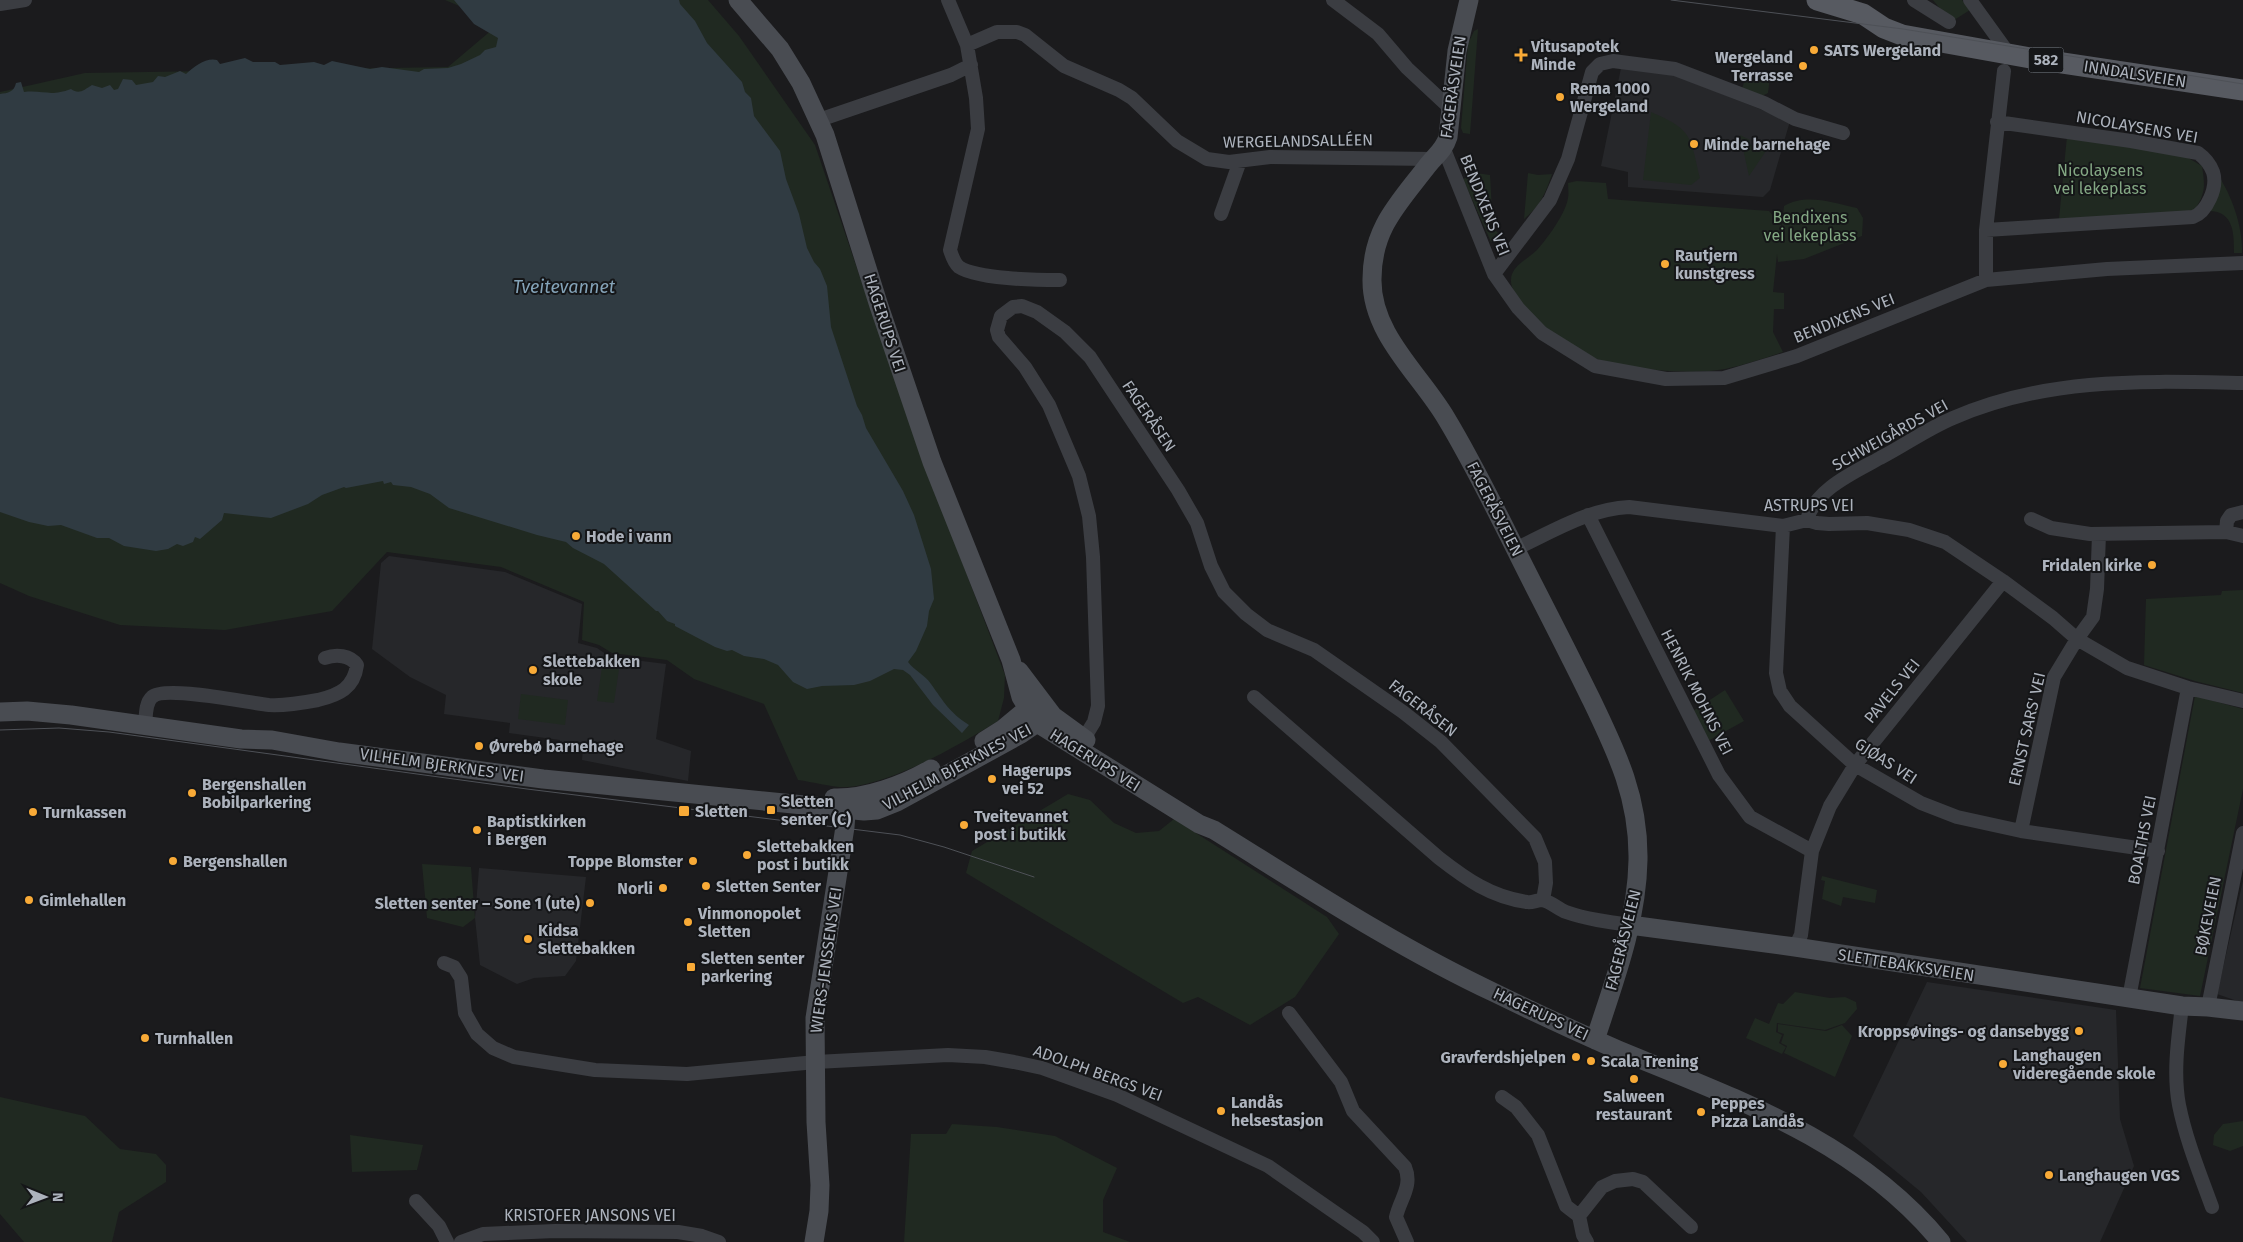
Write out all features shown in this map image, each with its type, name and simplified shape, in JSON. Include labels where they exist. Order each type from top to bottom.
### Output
[{"type":"main road","name":"HAGERUPS VEI","points":[[738,0],[780,49],[801,83],[819,120],[932,462],[1011,660],[1036,713],[1061,723],[1081,744],[1199,824],[1214,830],[1427,958],[1595,1040],[1709,1087],[1799,1128],[1846,1156],[1890,1191],[1922,1220],[1941,1242]]},
{"type":"main road","name":"FAGERÅSVEIEN","points":[[1469,0],[1457,51],[1451,128],[1438,154],[1388,216],[1381,230],[1372,279],[1374,298],[1382,326],[1446,417],[1478,474],[1572,660],[1616,751],[1628,781],[1636,822],[1638,860],[1636,890],[1630,925],[1595,1040]]},
{"type":"main road","name":"INNDALSVEIEN","points":[[1817,0],[1855,11],[1902,36],[2006,63],[2243,90]]},
{"type":"main road","name":"VILHELM BJERKNES' VEI","points":[[0,712],[27,711],[71,714],[145,726],[241,739],[272,740],[339,752],[543,779],[741,799],[847,804],[877,810],[897,802],[1021,734],[1036,713]]},
{"type":"main road","name":"WIERS-JENSSENS VEI","points":[[814,1242],[819,1211],[820,1185],[816,1122],[815,1018],[847,804]]},
{"type":"main road","name":"SLETTEBAKKSVEIEN","points":[[1630,925],[1796,947],[2182,1006],[2243,1011]]},
{"type":"street","points":[[0,4],[25,0]]},
{"type":"street","points":[[948,0],[967,45],[978,129],[952,233],[950,250],[954,262],[968,271],[979,274],[1020,280],[1060,280]]},
{"type":"street","points":[[1333,0],[1378,34],[1407,68],[1452,110]]},
{"type":"street","points":[[1914,0],[1949,22]]},
{"type":"street","points":[[1970,0],[2006,63],[1997,122],[1986,230],[1986,280]]},
{"type":"street","name":"WERGELANDSALLÉEN","points":[[967,45],[997,32],[1017,32],[1025,35],[1064,66],[1119,90],[1132,98],[1177,141],[1198,154],[1218,161],[1240,161],[1279,156],[1438,154]]},
{"type":"street","name":"BENDIXENS VEI","points":[[1494,274],[1550,200],[1568,159],[1592,72],[1600,64],[1613,62],[1675,69],[1764,103],[1795,119],[1843,133]]},
{"type":"street","points":[[819,120],[951,75],[971,65]]},
{"type":"street","name":"NICOLAYSENS VEI","points":[[1986,230],[2197,216],[2205,207],[2213,184],[2213,172],[2206,158],[2198,153],[2131,141],[1997,122]]},
{"type":"street","name":"BENDIXENS VEI","points":[[1438,154],[1494,274],[1518,308],[1542,333],[1595,366],[1666,380],[1724,378],[1797,356],[1986,280],[2107,269],[2243,263]]},
{"type":"street","points":[[1221,214],[1240,161]]},
{"type":"street","name":"FAGERÅSEN","points":[[1081,744],[1094,722],[1098,706],[1093,557],[1089,516],[1079,476],[1048,405],[1025,367],[999,337],[997,330],[1001,316],[1013,308],[1022,306],[1037,312],[1066,332],[1090,357],[1197,524],[1211,566],[1224,592],[1246,614],[1267,630],[1314,650],[1403,712],[1441,742],[1535,838],[1545,862],[1546,884],[1542,900]]},
{"type":"street","name":"SCHWEIGÅRDS VEI","points":[[1807,520],[1810,509],[1825,494],[1867,466],[1934,427],[2002,400],[2051,389],[2111,382],[2243,383]]},
{"type":"street","name":"ASTRUPS VEI","points":[[1515,549],[1588,515],[1610,508],[1629,507],[1783,526],[1807,520],[1823,524],[1867,523],[1909,530],[1945,542],[2003,581],[2053,618],[2077,639],[2126,668],[2188,688],[2243,701]]},
{"type":"street","points":[[2226,532],[2226,521],[2231,515],[2243,512]]},
{"type":"street","name":"HENRIK MOHNS VEI","points":[[1588,515],[1719,775],[1733,797],[1750,817],[1812,851]]},
{"type":"street","points":[[2031,519],[2052,528],[2099,534],[2226,532],[2243,536]]},
{"type":"street","name":"GJØAS VEI","points":[[1783,526],[1776,673],[1780,691],[1790,706],[1855,765],[1921,803],[1957,817],[2021,831],[2158,851]]},
{"type":"street","points":[[2077,639],[2093,617],[2098,589],[2099,534]]},
{"type":"street","name":"PAVELS VEI","points":[[1796,947],[1800,935],[1812,851],[1830,806],[1855,765],[2003,581]]},
{"type":"street","name":"ERNST SARS' VEI","points":[[2021,831],[2054,677],[2077,639]]},
{"type":"street","points":[[145,726],[148,704],[151,698],[161,693],[188,694],[270,705],[305,702],[343,692],[353,682],[357,666],[354,660],[340,656],[324,658]]},
{"type":"street","name":"BOALTHS VEI","points":[[2129,998],[2188,688]]},
{"type":"street","points":[[1254,698],[1439,858],[1471,883],[1496,895],[1514,900],[1530,902],[1542,900],[1566,912],[1608,923],[1630,925]]},
{"type":"street","name":"BØKEVEIEN","points":[[2208,1007],[2243,833]]},
{"type":"street","name":"ADOLPH BERGS VEI","points":[[444,964],[454,967],[461,978],[465,1013],[476,1034],[493,1048],[514,1057],[595,1070],[671,1073],[722,1072],[816,1062],[948,1055],[985,1057],[1042,1068],[1124,1099],[1268,1166],[1363,1232],[1373,1242]]},
{"type":"street","points":[[2182,1006],[2176,1054],[2179,1104],[2189,1143],[2212,1207]]},
{"type":"street","points":[[1289,1013],[1341,1082],[1353,1111],[1405,1168],[1408,1174],[1408,1186],[1396,1217],[1407,1242]]},
{"type":"street","points":[[1502,1097],[1516,1107],[1538,1135],[1566,1206],[1578,1216],[1583,1235],[1588,1242]]},
{"type":"street","points":[[1578,1216],[1602,1186],[1615,1180],[1633,1179],[1643,1182],[1691,1227]]},
{"type":"street","points":[[416,1201],[439,1226],[447,1242]]},
{"type":"street","name":"KRISTOFER JANSONS VEI","points":[[462,1242],[483,1234],[555,1231],[678,1232],[702,1236],[719,1242]]},
{"type":"shaded area","name":"Minde barnehage","points":[[1621,68],[1662,70],[1790,121],[1770,190],[1763,197],[1628,187],[1628,172],[1601,166]]},
{"type":"shaded area","name":"Slettebakken skole","points":[[389,556],[505,572],[582,604],[578,643],[597,648],[610,657],[666,664],[656,739],[691,751],[688,781],[582,760],[583,747],[560,744],[560,740],[509,733],[510,723],[444,714],[446,695],[410,677],[372,649],[381,563]]},
{"type":"shaded area","name":"Kidsa Slettebakken","points":[[479,868],[586,877],[576,961],[565,976],[534,978],[517,984],[480,965],[475,918]]},
{"type":"shaded area","points":[[2243,881],[2243,1003],[2217,994]]},
{"type":"shaded area","name":"Langhaugen videregående skole","points":[[1927,982],[2116,1010],[2120,1119],[2134,1166],[2100,1242],[1967,1242],[1921,1192],[1853,1136]]},
{"type":"green space","name":"Tveitevannet","points":[[445,0],[708,0],[739,36],[815,145],[912,430],[1005,675],[1004,698],[998,721],[926,762],[905,771],[866,784],[848,787],[830,786],[798,780],[764,704],[694,679],[667,660],[612,653],[599,645],[582,640],[584,602],[501,567],[387,552],[332,611],[225,630],[120,625],[29,596],[0,583],[0,92],[85,73],[448,67],[500,23]]},
{"type":"green space","points":[[1933,0],[1962,0],[1970,10],[1951,22]]},
{"type":"green space","points":[[1478,29],[1470,134],[1463,133],[1461,128],[1468,44],[1474,31]]},
{"type":"green space","points":[[1746,75],[1770,77],[1768,93],[1762,96],[1742,89]]},
{"type":"green space","points":[[1651,112],[1675,124],[1688,136],[1700,178],[1691,185],[1643,180]]},
{"type":"green space","points":[[1740,135],[1750,140],[1749,144],[1766,151],[1749,176]]},
{"type":"green space","name":"Nicolaysens vei lekeplass","points":[[2067,136],[2183,155],[2202,166],[2204,184],[2201,199],[2194,211],[2059,219]]},
{"type":"green space","points":[[1476,173],[1490,175],[1493,228],[1501,236],[1497,242],[1491,242],[1463,179]]},
{"type":"green space","points":[[1528,173],[1538,175],[1552,174],[1542,199],[1524,219]]},
{"type":"green space","points":[[2218,175],[2228,192],[2236,212],[2241,233],[2242,253],[2234,253],[2233,231],[2228,219],[2217,212],[2209,211]]},
{"type":"green space","name":"Bendixens vei lekeplass","points":[[1577,181],[1606,183],[1608,199],[1769,211],[1782,226],[1784,206],[1802,200],[1820,200],[1857,208],[1863,218],[1862,236],[1804,259],[1778,262],[1777,254],[1773,292],[1784,293],[1784,309],[1774,309],[1773,332],[1783,352],[1740,366],[1691,372],[1639,368],[1606,362],[1576,350],[1548,331],[1520,300],[1511,285],[1514,271],[1537,250],[1560,218],[1567,204],[1568,183]]},
{"type":"green space","points":[[2243,590],[2243,693],[2195,681],[2144,665],[2146,599],[2221,595],[2222,591]]},
{"type":"green space","points":[[602,667],[619,669],[614,703],[597,701]]},
{"type":"green space","points":[[1725,690],[1744,721],[1708,741],[1693,711]]},
{"type":"green space","points":[[521,694],[568,700],[565,725],[518,719]]},
{"type":"green space","points":[[2195,696],[2243,709],[2243,789],[2200,996],[2140,988]]},
{"type":"green space","points":[[1068,794],[1090,800],[1114,823],[1136,833],[1159,831],[1174,819],[1327,917],[1339,934],[1295,997],[1250,1025],[1198,997],[1183,1003],[966,873],[972,851]]},
{"type":"green space","points":[[422,864],[471,867],[475,918],[463,927],[427,918]]},
{"type":"green space","points":[[1822,876],[1877,890],[1875,903],[1843,897],[1841,906],[1822,899],[1825,881],[1821,880]]},
{"type":"green space","points":[[1795,992],[1830,998],[1845,997],[1856,1002],[1857,1009],[1845,1023],[1825,1030],[1777,1023],[1776,1032],[1782,1035],[1779,1043],[1786,1047],[1782,1054],[1746,1038],[1755,1018],[1769,1024],[1778,1003],[1783,1004]]},
{"type":"green space","points":[[1778,1024],[1826,1031],[1842,1025],[1852,1036],[1835,1077],[1784,1053],[1787,1046],[1781,1043],[1784,1034],[1778,1032]]},
{"type":"green space","points":[[0,1097],[85,1116],[120,1149],[156,1154],[166,1165],[166,1182],[119,1212],[112,1242],[24,1242],[0,1214]]},
{"type":"green space","points":[[2243,1121],[2243,1146],[2230,1151],[2213,1145],[2214,1135],[2223,1124]]},
{"type":"green space","points":[[952,1124],[997,1127],[1055,1136],[1117,1168],[1103,1200],[1103,1232],[1130,1242],[904,1242],[911,1134],[946,1134]]},
{"type":"green space","points":[[350,1135],[423,1145],[417,1170],[352,1172]]},
{"type":"water","name":"Tveitevannet","points":[[454,0],[679,0],[680,4],[695,21],[707,43],[742,82],[745,92],[751,98],[754,116],[780,151],[786,179],[799,214],[807,248],[820,269],[827,286],[831,327],[857,406],[866,428],[903,491],[914,515],[931,569],[934,599],[929,611],[927,626],[916,651],[908,662],[929,681],[952,711],[969,725],[962,733],[933,705],[910,675],[903,670],[894,669],[870,681],[854,685],[822,686],[807,689],[793,682],[778,665],[764,659],[744,656],[732,650],[727,651],[715,647],[675,626],[675,624],[667,621],[604,564],[573,548],[566,542],[449,508],[430,494],[411,487],[393,485],[391,482],[384,484],[383,481],[344,487],[322,495],[308,504],[271,518],[224,513],[222,520],[200,539],[195,537],[193,542],[183,546],[177,544],[168,549],[156,551],[124,546],[109,538],[97,538],[61,525],[48,526],[29,522],[0,512],[0,94],[10,92],[16,83],[21,82],[24,92],[52,93],[71,89],[79,92],[92,85],[102,88],[110,85],[114,90],[118,89],[123,79],[132,80],[136,85],[153,82],[158,76],[165,77],[180,71],[186,74],[201,63],[213,59],[217,60],[220,64],[245,58],[253,62],[275,62],[280,65],[314,62],[324,65],[332,61],[370,69],[382,67],[419,72],[424,69],[448,68],[480,55],[485,50],[496,47],[498,38],[474,24]]},
{"type":"tram line","points":[[1671,0],[1903,29],[2243,84]]},
{"type":"tram line","points":[[0,730],[59,728],[109,732],[527,789],[900,835],[944,847],[1034,877]]},
{"type":"place","name":"SATS Wergeland","points":[[1814,50]]},
{"type":"place","name":"Vitusapotek Minde","points":[[1521,55]]},
{"type":"place","name":"Wergeland Terrasse","points":[[1803,66]]},
{"type":"place","name":"Rema 1000 Wergeland","points":[[1560,97]]},
{"type":"place","name":"Minde barnehage","points":[[1694,144]]},
{"type":"place","name":"Rautjern kunstgress","points":[[1665,264]]},
{"type":"place","name":"Hode i vann","points":[[576,536]]},
{"type":"place","name":"Fridalen kirke","points":[[2152,565]]},
{"type":"place","name":"Slettebakken skole","points":[[533,670]]},
{"type":"place","name":"Øvrebø barnehage","points":[[479,746]]},
{"type":"place","name":"Hagerups vei 52","points":[[992,779]]},
{"type":"place","name":"Bergenshallen Bobilparkering","points":[[192,793]]},
{"type":"place","name":"Sletten senter (C)","points":[[771,810]]},
{"type":"place","name":"Sletten","points":[[684,811]]},
{"type":"place","name":"Turnkassen","points":[[33,812]]},
{"type":"place","name":"Tveitevannet post i butikk","points":[[964,825]]},
{"type":"place","name":"Baptistkirken i Bergen","points":[[477,830]]},
{"type":"place","name":"Slettebakken post i butikk","points":[[747,855]]},
{"type":"place","name":"Bergenshallen","points":[[173,861]]},
{"type":"place","name":"Toppe Blomster","points":[[693,861]]},
{"type":"place","name":"Sletten Senter","points":[[706,886]]},
{"type":"place","name":"Norli","points":[[663,888]]},
{"type":"place","name":"Gimlehallen","points":[[29,900]]},
{"type":"place","name":"Sletten senter – Sone 1 (ute)","points":[[590,903]]},
{"type":"place","name":"Vinmonopolet Sletten","points":[[688,922]]},
{"type":"place","name":"Kidsa Slettebakken","points":[[528,939]]},
{"type":"place","name":"Sletten senter parkering","points":[[691,967]]},
{"type":"place","name":"Kroppsøvings- og dansebygg","points":[[2079,1031]]},
{"type":"place","name":"Turnhallen","points":[[145,1038]]},
{"type":"place","name":"Gravferdshjelpen","points":[[1576,1057]]},
{"type":"place","name":"Scala Trening","points":[[1591,1061]]},
{"type":"place","name":"Langhaugen videregående skole","points":[[2003,1064]]},
{"type":"place","name":"Salween restaurant","points":[[1634,1079]]},
{"type":"place","name":"Landås helsestasjon","points":[[1221,1111]]},
{"type":"place","name":"Peppes Pizza Landås","points":[[1701,1112]]},
{"type":"place","name":"Langhaugen VGS","points":[[2049,1175]]}]
